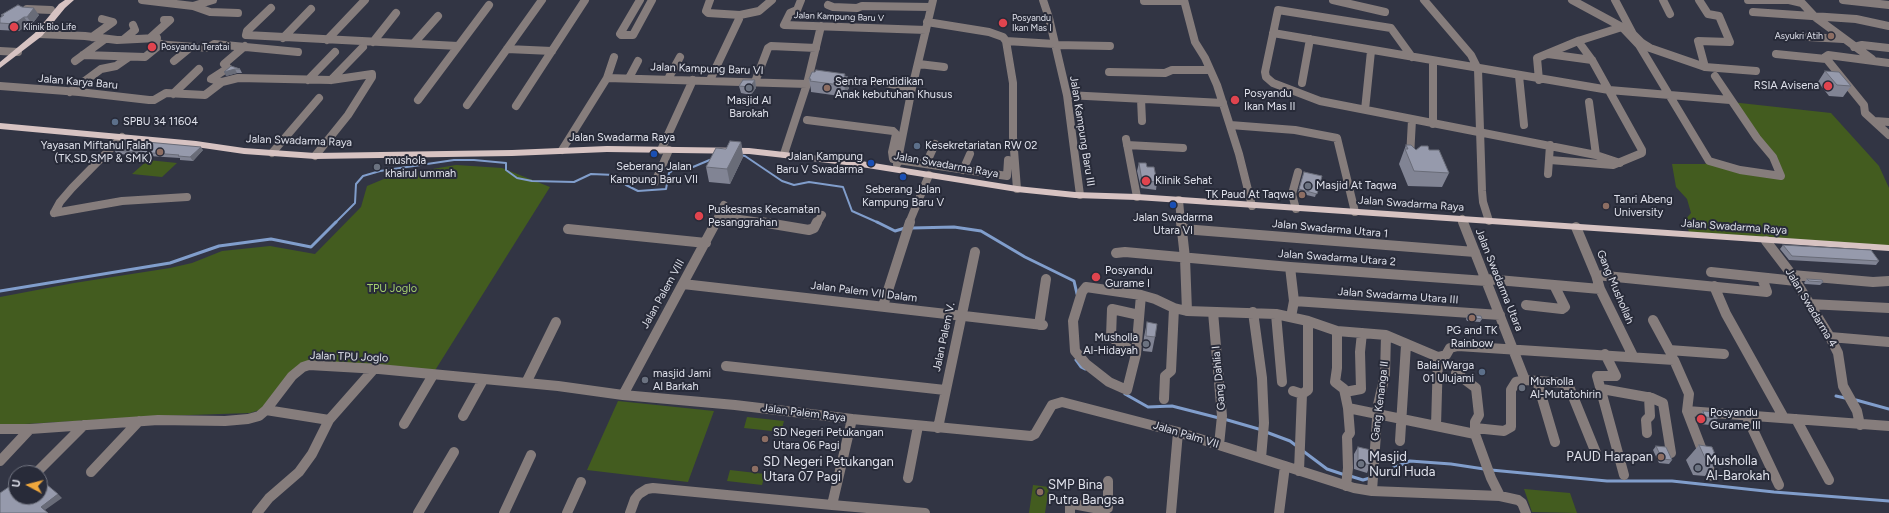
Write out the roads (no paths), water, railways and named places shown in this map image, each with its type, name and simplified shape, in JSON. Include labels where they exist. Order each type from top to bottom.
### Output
[{"type":"main road","points":[[0,66],[35,30],[51,10],[63,0]]},
{"type":"main road","points":[[0,59],[14,52],[39,34],[62,6],[70,0]]},
{"type":"main road","name":"Jalan Swadarma Raya","points":[[0,126],[315,156],[512,154],[562,150],[665,150],[784,154],[897,164],[929,175],[1016,189],[1080,195],[1137,197],[1766,241],[1889,248]]},
{"type":"street","points":[[142,0],[193,6],[210,12],[238,13]]},
{"type":"street","points":[[193,6],[214,0]]},
{"type":"street","points":[[210,12],[214,0]]},
{"type":"street","points":[[327,40],[365,0]]},
{"type":"street","points":[[467,105],[542,0]]},
{"type":"street","points":[[516,106],[585,0]]},
{"type":"street","points":[[640,0],[620,34],[621,35],[633,35],[652,0]]},
{"type":"street","points":[[710,0],[706,11],[708,13],[740,15],[759,11],[772,0]]},
{"type":"street","name":"Jalan Kampung Baru V","points":[[802,0],[797,10],[790,13],[784,25],[926,26],[972,28],[1003,37],[1006,41]]},
{"type":"street","name":"Jalan Kampung Baru III","points":[[1043,0],[1049,18],[1067,95],[1080,195]]},
{"type":"street","points":[[1333,0],[1344,1],[1385,12]]},
{"type":"street","points":[[1424,0],[1471,55],[1478,69],[1482,191],[1492,221]]},
{"type":"street","points":[[1572,0],[1622,24],[1650,48],[1705,67],[1756,71]]},
{"type":"street","points":[[1615,0],[1622,24],[1639,45],[1709,161],[1740,170],[1781,176],[1773,157],[1730,100],[1715,76]]},
{"type":"street","points":[[1663,0],[1670,14]]},
{"type":"street","points":[[1699,0],[1708,14],[1719,16],[1730,42],[1698,42],[1705,67]]},
{"type":"street","points":[[1748,0],[1789,0],[1801,2],[1815,17],[1843,39],[1874,60]]},
{"type":"street","points":[[1843,0],[1889,5]]},
{"type":"street","points":[[1144,1],[1184,1],[1195,42],[1205,58],[1223,103],[1252,206]]},
{"type":"street","points":[[828,5],[833,7],[857,8],[862,6],[932,4],[926,26],[919,64],[912,88],[897,164]]},
{"type":"street","points":[[418,100],[489,5]]},
{"type":"street","points":[[271,8],[247,31],[246,35],[458,46]]},
{"type":"street","points":[[28,9],[51,10]]},
{"type":"street","points":[[283,38],[311,9]]},
{"type":"street","points":[[1412,57],[1391,28],[1278,10],[1264,72],[1268,80],[1320,101],[1412,120],[1550,145],[1596,155],[1620,163]]},
{"type":"street","points":[[1753,12],[1856,19],[1889,26]]},
{"type":"street","points":[[373,42],[396,13]]},
{"type":"street","points":[[414,43],[438,16]]},
{"type":"street","points":[[92,37],[112,22],[102,19]]},
{"type":"street","points":[[710,80],[739,19]]},
{"type":"street","points":[[150,38],[170,20],[164,20]]},
{"type":"street","points":[[1539,80],[1537,58],[1622,24]]},
{"type":"street","points":[[124,39],[136,30],[133,25]]},
{"type":"street","points":[[784,154],[812,72],[821,26]]},
{"type":"street","points":[[1273,33],[1539,80],[1609,90],[1730,100]]},
{"type":"street","points":[[39,34],[105,39],[158,38],[154,43],[208,48],[214,44],[298,52]]},
{"type":"street","points":[[1808,37],[1843,39]]},
{"type":"street","points":[[75,61],[105,39]]},
{"type":"street","points":[[1302,82],[1310,39]]},
{"type":"street","points":[[1016,189],[1013,137],[1013,83],[1006,41],[1110,46]]},
{"type":"street","points":[[1550,160],[1607,166],[1620,163],[1641,154],[1642,150],[1592,60],[1578,41]]},
{"type":"street","points":[[83,55],[145,57],[161,44]]},
{"type":"street","points":[[1854,47],[1862,44],[1889,48]]},
{"type":"street","points":[[174,61],[190,46]]},
{"type":"street","points":[[222,82],[211,79],[228,68],[223,65],[245,46]]},
{"type":"street","points":[[755,82],[768,48],[771,46],[816,48]]},
{"type":"street","points":[[331,80],[363,47]]},
{"type":"street","points":[[507,49],[552,51]]},
{"type":"street","points":[[1365,110],[1371,50]]},
{"type":"street","points":[[0,51],[14,52]]},
{"type":"street","points":[[308,80],[335,52]]},
{"type":"street","points":[[1546,54],[1592,60]]},
{"type":"street","points":[[1776,54],[1826,59],[1864,106],[1865,114],[1875,121],[1889,136]]},
{"type":"street","points":[[1826,59],[1825,56],[1828,55],[1889,63]]},
{"type":"street","points":[[101,69],[99,66],[113,56]]},
{"type":"street","points":[[70,92],[101,69],[116,66],[129,57]]},
{"type":"street","points":[[562,150],[607,78],[614,57]]},
{"type":"street","points":[[668,79],[680,57]]},
{"type":"street","points":[[630,78],[638,61]]},
{"type":"street","points":[[1432,61],[1433,124]]},
{"type":"street","points":[[919,64],[944,67]]},
{"type":"street","points":[[173,94],[199,69]]},
{"type":"street","points":[[1109,72],[1165,73],[1172,70],[1210,70]]},
{"type":"street","points":[[173,94],[205,95],[222,82],[238,78],[331,80],[367,73],[373,75],[348,115],[315,156]]},
{"type":"street","points":[[1519,76],[1524,125]]},
{"type":"street","name":"Jalan Kampung Baru VI","points":[[607,78],[807,84]]},
{"type":"street","points":[[654,182],[693,80]]},
{"type":"street","points":[[875,81],[912,88]]},
{"type":"street","name":"Jalan Karya Baru","points":[[0,86],[154,100],[163,93],[173,94]]},
{"type":"street","points":[[1067,95],[1223,103]]},
{"type":"street","points":[[272,153],[319,98]]},
{"type":"street","points":[[1141,99],[1142,121]]},
{"type":"street","points":[[1589,102],[1596,155]]},
{"type":"street","points":[[807,120],[893,131],[896,134],[892,152],[893,159],[897,164]]},
{"type":"street","points":[[1410,159],[1412,120]]},
{"type":"street","points":[[1875,121],[1889,122]]},
{"type":"street","points":[[1230,125],[1295,130],[1337,138],[1355,212]]},
{"type":"street","points":[[114,151],[125,137]]},
{"type":"street","points":[[125,137],[72,188],[60,202],[54,213],[122,201],[187,197]]},
{"type":"street","points":[[1137,197],[1127,142],[1183,148]]},
{"type":"street","points":[[926,164],[935,144]]},
{"type":"street","points":[[1548,174],[1550,145]]},
{"type":"street","points":[[963,170],[970,154]]},
{"type":"street","points":[[897,164],[926,164],[1007,176],[1008,160]]},
{"type":"street","points":[[1296,209],[1292,194],[1298,172]]},
{"type":"street","points":[[883,306],[905,237],[929,175]]},
{"type":"street","points":[[1179,200],[1183,229],[1187,311]]},
{"type":"street","name":"Jalan Palem VIII","points":[[623,395],[682,284],[706,243],[724,205]]},
{"type":"street","points":[[719,216],[809,230],[813,229],[822,215]]},
{"type":"street","name":"Jalan Swadarma Utara","points":[[1462,219],[1526,380]]},
{"type":"street","name":"Gang Mushollah","points":[[1576,227],[1596,275],[1600,289],[1633,356]]},
{"type":"street","points":[[568,229],[706,243]]},
{"type":"street","name":"Jalan Swadarma Utara 1","points":[[1183,229],[1475,252]]},
{"type":"street","name":"Jalan Swadarma 4","points":[[1766,241],[1794,278],[1830,337],[1838,353],[1843,386],[1857,411],[1860,425]]},
{"type":"street","name":"Jalan Palem V.","points":[[938,428],[975,252]]},
{"type":"street","name":"Jalan Swadarma Utara 2","points":[[1116,253],[1126,252],[1290,267],[1554,284],[1600,289]]},
{"type":"street","points":[[1290,267],[1294,301],[1291,318]]},
{"type":"street","points":[[1711,272],[1762,278],[1873,282],[1889,281]]},
{"type":"street","points":[[1596,275],[1767,292],[1762,278]]},
{"type":"street","name":"Jalan Palem VII Dalam","points":[[682,284],[1041,325],[1046,279]]},
{"type":"street","points":[[1526,305],[1565,307],[1554,284]]},
{"type":"street","points":[[1714,286],[1726,314],[1784,418]]},
{"type":"street","points":[[1141,296],[1136,354],[1127,390],[1109,382],[1086,364],[1075,351],[1073,321],[1082,292],[1086,287],[1114,290],[1155,298],[1174,308],[1187,311],[1276,314],[1308,321],[1337,331],[1386,335],[1406,345],[1438,357],[1446,355],[1450,348],[1458,346],[1605,354],[1674,360]]},
{"type":"street","name":"Jalan Swadarma Utara III","points":[[1294,301],[1500,315]]},
{"type":"street","points":[[1809,304],[1889,308]]},
{"type":"street","points":[[1164,399],[1165,376],[1171,371],[1174,308]]},
{"type":"street","points":[[1136,354],[1111,337],[1112,309],[1139,315]]},
{"type":"street","name":"Gang Dahlia I","points":[[1213,312],[1222,420],[1219,445]]},
{"type":"street","points":[[1252,312],[1262,378],[1264,423],[1261,458]]},
{"type":"street","points":[[1276,314],[1282,382]]},
{"type":"street","points":[[1653,320],[1670,350],[1689,394],[1687,412],[1712,476]]},
{"type":"street","points":[[1299,470],[1301,446],[1298,393],[1308,390],[1308,321]]},
{"type":"street","points":[[526,383],[556,322]]},
{"type":"street","points":[[1337,331],[1337,368],[1335,382],[1344,389],[1345,392],[1350,432],[1347,437],[1347,483]]},
{"type":"street","points":[[1345,392],[1361,389],[1360,352],[1362,333]]},
{"type":"street","name":"Gang Kenanga II","points":[[1372,488],[1378,414],[1385,375],[1386,335]]},
{"type":"street","points":[[1830,337],[1889,342]]},
{"type":"street","points":[[1400,441],[1406,345]]},
{"type":"street","points":[[1670,350],[1724,354]]},
{"type":"street","points":[[1605,354],[1616,376],[1597,376],[1602,389],[1624,475]]},
{"type":"street","points":[[1436,426],[1438,357]]},
{"type":"street","name":"Jalan TPU Joglo","points":[[0,428],[30,429],[158,420],[225,421],[248,419],[259,416],[266,410],[292,376],[302,367],[309,365],[374,369],[526,383],[623,395]]},
{"type":"street","points":[[726,366],[945,390]]},
{"type":"street","points":[[257,513],[269,498],[299,472],[312,454],[328,420],[374,369]]},
{"type":"street","points":[[1456,373],[1476,388],[1478,415],[1475,431],[1490,478],[1500,496]]},
{"type":"street","points":[[404,424],[433,375]]},
{"type":"street","points":[[463,416],[483,380]]},
{"type":"street","points":[[1348,408],[1436,426],[1475,431],[1504,431],[1512,427],[1510,418],[1511,390],[1516,382],[1526,380],[1567,384],[1596,453]]},
{"type":"street","points":[[1537,381],[1554,442]]},
{"type":"street","points":[[1602,389],[1649,397],[1663,403],[1671,453]]},
{"type":"street","name":"Jalan Palem Raya","points":[[623,395],[736,405],[852,419],[832,505]]},
{"type":"street","points":[[1647,433],[1646,420],[1650,416],[1649,397]]},
{"type":"street","name":"Jalan Palm VII","points":[[852,419],[1031,436],[1035,434],[1052,405],[1058,402],[1138,420],[1285,466],[1347,483],[1372,488],[1500,496],[1518,500],[1522,503],[1526,513]]},
{"type":"street","points":[[266,410],[328,420]]},
{"type":"street","points":[[1687,412],[1784,418],[1888,428]]},
{"type":"street","points":[[1746,415],[1778,485]]},
{"type":"street","points":[[1796,419],[1829,480]]},
{"type":"street","points":[[91,472],[139,421]]},
{"type":"street","points":[[44,465],[84,425]]},
{"type":"street","points":[[908,478],[918,426]]},
{"type":"street","points":[[0,461],[30,429]]},
{"type":"street","points":[[1171,513],[1178,432]]},
{"type":"street","points":[[418,513],[454,452]]},
{"type":"street","points":[[504,513],[531,455]]},
{"type":"street","points":[[1279,513],[1285,466]]},
{"type":"street","points":[[1070,513],[1070,505],[1073,504],[1104,510],[1108,508],[1108,481]]},
{"type":"street","points":[[567,513],[581,482]]},
{"type":"street","points":[[630,513],[635,499],[639,494],[647,489],[653,488],[925,513]]},
{"type":"waterway","points":[[740,155],[745,156],[782,181],[794,185],[809,182],[843,187],[852,211],[879,223]]},
{"type":"waterway","points":[[0,291],[170,263],[219,246],[271,239],[311,247],[355,203],[356,184],[363,176],[380,171],[454,160],[474,160],[506,163],[506,170],[517,178],[532,181],[574,182],[591,174],[615,175],[626,185],[638,191],[666,189],[669,173],[680,166],[693,167],[712,159]]},
{"type":"waterway","points":[[879,223],[895,231],[905,228]]},
{"type":"waterway","points":[[912,228],[954,227],[981,231],[1025,257],[1074,281],[1077,294]]},
{"type":"waterway","points":[[1076,360],[1081,367],[1085,369]]},
{"type":"waterway","points":[[1125,394],[1148,407],[1172,406],[1219,418]]},
{"type":"waterway","points":[[1836,396],[1845,398]]},
{"type":"waterway","points":[[1856,400],[1889,409]]},
{"type":"waterway","points":[[1224,419],[1262,430]]},
{"type":"waterway","points":[[1266,432],[1290,441],[1298,447]]},
{"type":"waterway","points":[[1303,451],[1327,469],[1345,475]]},
{"type":"waterway","points":[[1377,475],[1410,461],[1451,464],[1484,469]]},
{"type":"waterway","points":[[1491,470],[1607,481],[1672,481],[1774,492],[1889,501]]},
{"type":"waterway","points":[[1350,476],[1363,480],[1370,478]]},
{"type":"place","name":"Posyandu Ikan Mas I","points":[[1003,23]]},
{"type":"place","name":"Klinik Bio Life","points":[[14,27]]},
{"type":"place","name":"Asyukri Atih","points":[[1831,36]]},
{"type":"place","name":"Posyandu Teratai","points":[[152,47]]},
{"type":"place","name":"RSIA Avisena","points":[[1828,86]]},
{"type":"place","name":"Masjid Al Barokah","points":[[749,88]]},
{"type":"place","name":"Sentra Pendidikan Anak kebutuhan Khusus","points":[[827,88]]},
{"type":"place","name":"Posyandu Ikan Mas II","points":[[1235,100]]},
{"type":"place","name":"SPBU 34 11604","points":[[115,122]]},
{"type":"place","name":"Kesekretariatan RW 02","points":[[917,146]]},
{"type":"place","name":"Yayasan Miftahul Falah (TK,SD,SMP & SMK)","points":[[160,152]]},
{"type":"place","name":"Seberang Jalan Kampung Baru VII","points":[[654,154]]},
{"type":"place","name":"Jalan Kampung Baru V Swadarma","points":[[871,163]]},
{"type":"place","name":"mushola khairul ummah","points":[[377,167]]},
{"type":"place","name":"Seberang Jalan Kampung Baru V","points":[[903,177]]},
{"type":"place","name":"Klinik Sehat","points":[[1146,181]]},
{"type":"place","name":"Masjid At Taqwa","points":[[1308,186]]},
{"type":"place","name":"TK Paud At Taqwa","points":[[1302,195]]},
{"type":"place","name":"Jalan Swadarma Utara VI","points":[[1173,205]]},
{"type":"place","name":"Tanri Abeng University","points":[[1606,206]]},
{"type":"place","name":"Puskesmas Kecamatan Pesanggrahan","points":[[699,216]]},
{"type":"place","name":"Posyandu Gurame I","points":[[1096,277]]},
{"type":"place","name":"PG and TK Rainbow","points":[[1472,318]]},
{"type":"place","name":"Musholla Al-Hidayah","points":[[1146,344]]},
{"type":"place","name":"Balai Warga 01 Ulujami","points":[[1482,372]]},
{"type":"place","name":"masjid Jami Al Barkah","points":[[645,380]]},
{"type":"place","name":"Musholla Al-Mutatohirin","points":[[1522,388]]},
{"type":"place","name":"Posyandu Gurame III","points":[[1701,419]]},
{"type":"place","name":"SD Negeri Petukangan Utara 06 Pagi","points":[[765,439]]},
{"type":"place","name":"PAUD Harapan","points":[[1661,457]]},
{"type":"place","name":"Masjid Nurul Huda","points":[[1361,464]]},
{"type":"place","name":"Musholla Al-Barokah","points":[[1698,468]]},
{"type":"place","name":"SD Negeri Petukangan Utara 07 Pagi","points":[[755,469]]},
{"type":"place","name":"SMP Bina Putra Bangsa","points":[[1040,492]]},
{"type":"park label","name":"TPU Joglo","points":[[392,289]]}]
